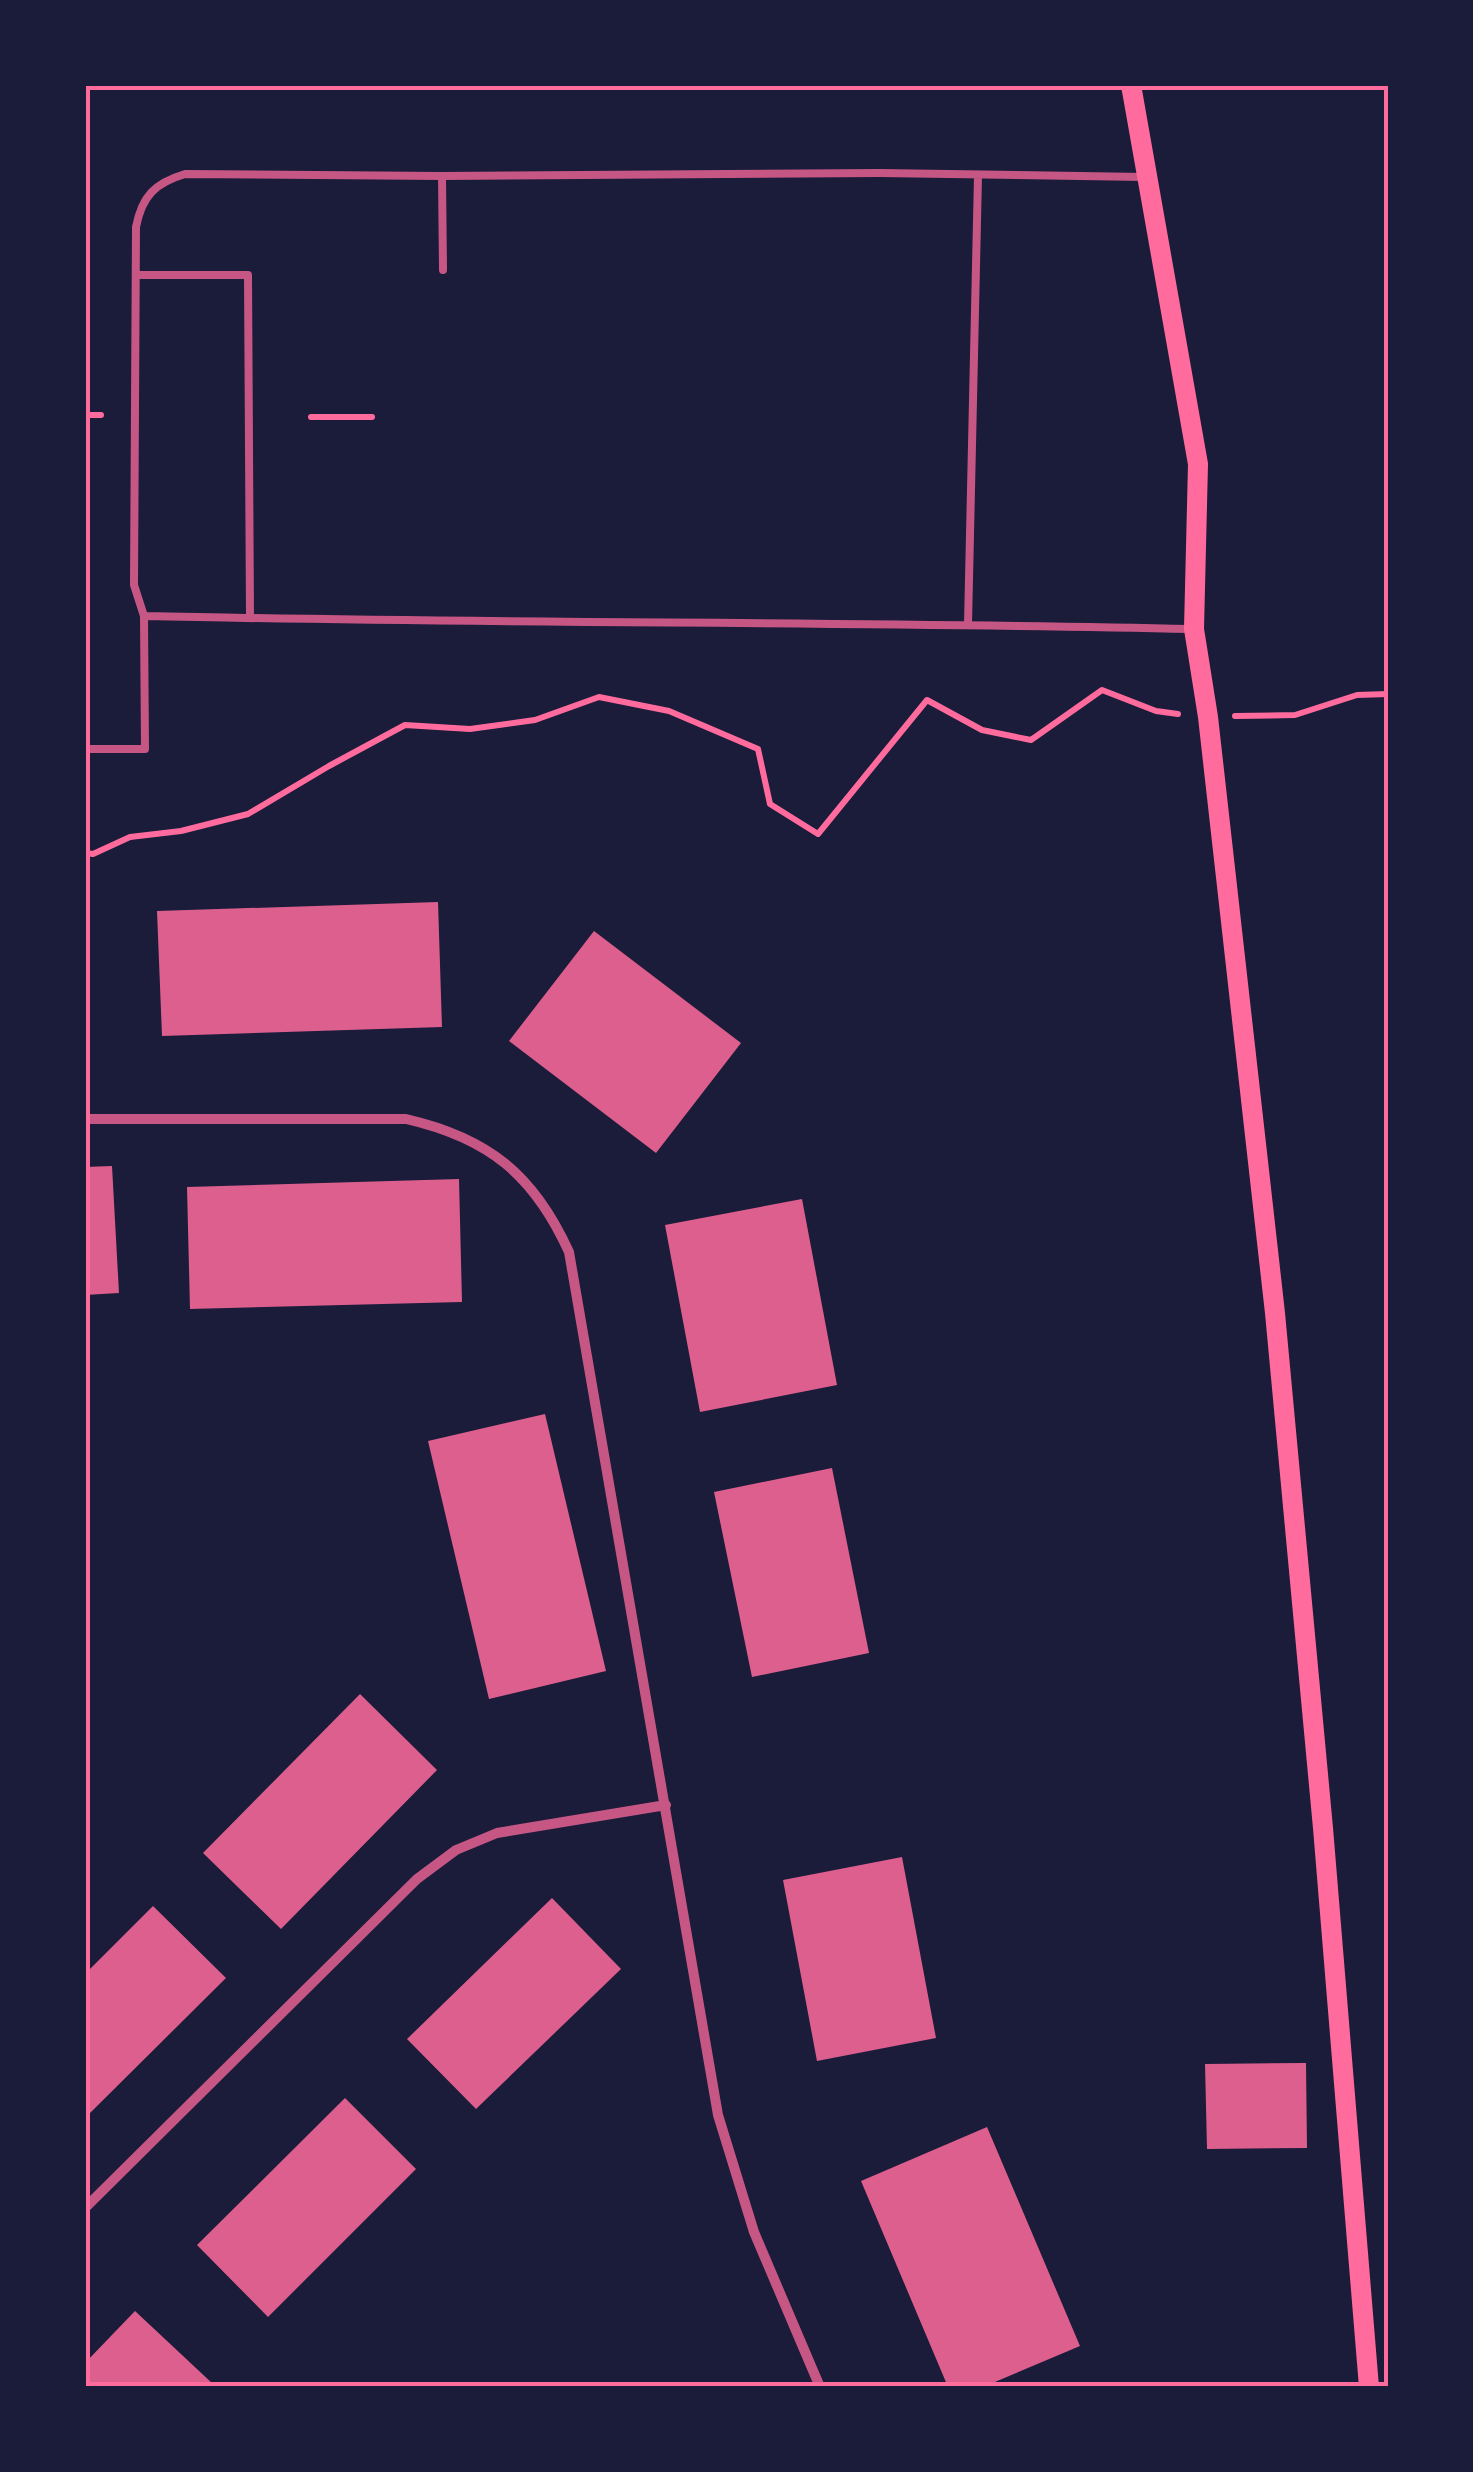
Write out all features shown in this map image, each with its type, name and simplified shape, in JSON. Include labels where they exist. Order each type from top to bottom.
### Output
[{"type":"main road","points":[[1131,85],[1198,464],[1194,629],[1208,717],[1277,1333],[1368,2387]]},
{"type":"street","points":[[85,1118],[406,1120],[436,1126],[477,1144],[514,1170],[537,1194],[555,1222],[569,1252],[718,2115],[754,2232],[820,2387]]},
{"type":"street","points":[[85,2208],[417,1880],[456,1850],[497,1833],[666,1805]]},
{"type":"lane","points":[[85,749],[145,749],[144,616],[134,585],[136,227],[152,190],[168,179],[185,174],[880,172],[1148,177]]},
{"type":"lane","points":[[442,176],[443,270]]},
{"type":"lane","points":[[968,624],[978,176]]},
{"type":"lane","points":[[138,275],[248,276],[250,618]]},
{"type":"lane","points":[[144,616],[1194,629]]},
{"type":"path","points":[[85,415],[101,415]]},
{"type":"path","points":[[311,417],[372,418]]},
{"type":"path","points":[[85,853],[93,854],[130,837],[248,814],[404,725],[470,728],[535,720],[598,697],[669,710],[758,749],[770,804],[818,834],[927,700],[982,730],[1031,740],[1102,690],[1156,711],[1208,717],[1295,715],[1357,695],[1388,694]]},
{"type":"building","points":[[438,902],[442,1027],[162,1036],[157,911]]},
{"type":"building","points":[[594,931],[741,1043],[656,1153],[509,1041]]},
{"type":"building","points":[[112,1166],[119,1293],[85,1295],[85,1167]]},
{"type":"building","points":[[459,1179],[462,1302],[190,1309],[187,1187]]},
{"type":"building","points":[[802,1199],[837,1385],[700,1412],[665,1225]]},
{"type":"building","points":[[545,1414],[606,1671],[489,1699],[428,1441]]},
{"type":"building","points":[[832,1468],[869,1653],[752,1677],[714,1492]]},
{"type":"building","points":[[360,1694],[437,1770],[281,1929],[203,1853]]},
{"type":"building","points":[[902,1857],[936,2038],[817,2061],[783,1880]]},
{"type":"building","points":[[552,1898],[621,1969],[476,2109],[407,2039]]},
{"type":"building","points":[[153,1906],[226,1978],[85,2118],[85,1974]]},
{"type":"building","points":[[1306,2063],[1307,2148],[1207,2149],[1205,2064]]},
{"type":"building","points":[[345,2098],[416,2169],[268,2317],[197,2245]]},
{"type":"building","points":[[987,2127],[1080,2346],[983,2387],[948,2387],[861,2181]]},
{"type":"building","points":[[135,2311],[213,2384],[85,2387],[85,2363]]}]
